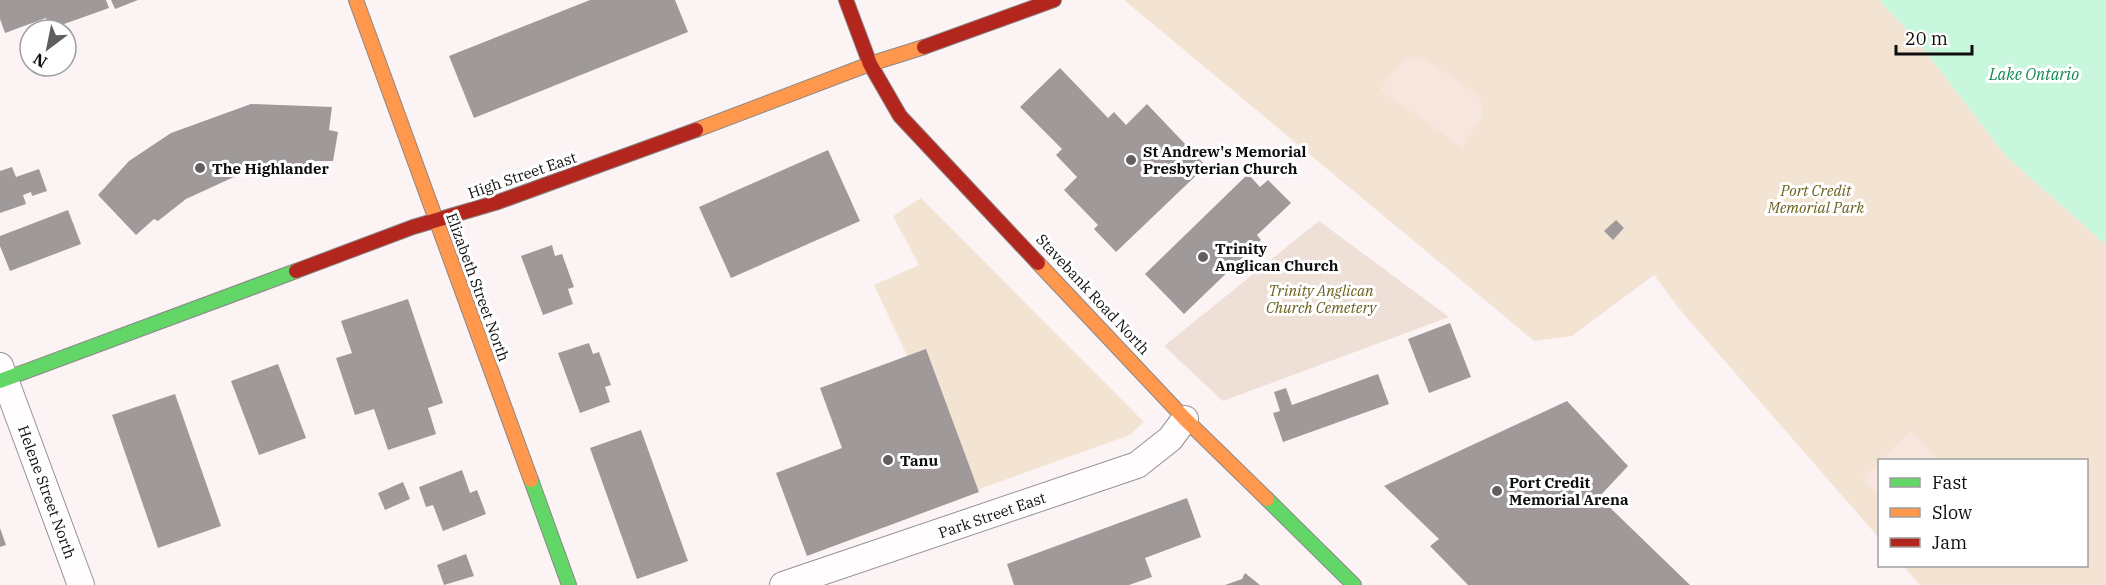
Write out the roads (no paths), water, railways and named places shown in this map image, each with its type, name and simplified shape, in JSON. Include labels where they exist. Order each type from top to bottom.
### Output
[{"type":"street","name":"Elizabeth Street North","points":[[356,0],[569,585]]},
{"type":"street","name":"Stavebank Road North","points":[[846,0],[870,64],[900,116],[1029,250],[1185,419],[1354,585]]},
{"type":"street","name":"High Street East","points":[[2,376],[413,227],[498,202],[782,99],[870,64],[899,57],[1054,0]]},
{"type":"street","name":"Helene Street North","points":[[2,376],[81,585]]},
{"type":"street","name":"Park Street East","points":[[783,585],[1137,465],[1170,439],[1185,419]]},
{"type":"water","name":"Lake Ontario","points":[[1879,0],[2106,0],[2106,245],[2005,155],[1919,43]]},
{"type":"place","name":"St Andrew's Memorial Presbyterian Church","points":[[1131,160]]},
{"type":"place","name":"The Highlander","points":[[200,168]]},
{"type":"place","name":"Trinity Anglican Church","points":[[1203,257]]},
{"type":"place","name":"Tanu","points":[[888,460]]},
{"type":"place","name":"Port Credit Memorial Arena","points":[[1497,491]]},
{"type":"park label","name":"Port Credit Memorial Park","points":[[1816,198]]},
{"type":"park label","name":"Trinity Anglican Church Cemetery","points":[[1321,298]]}]
